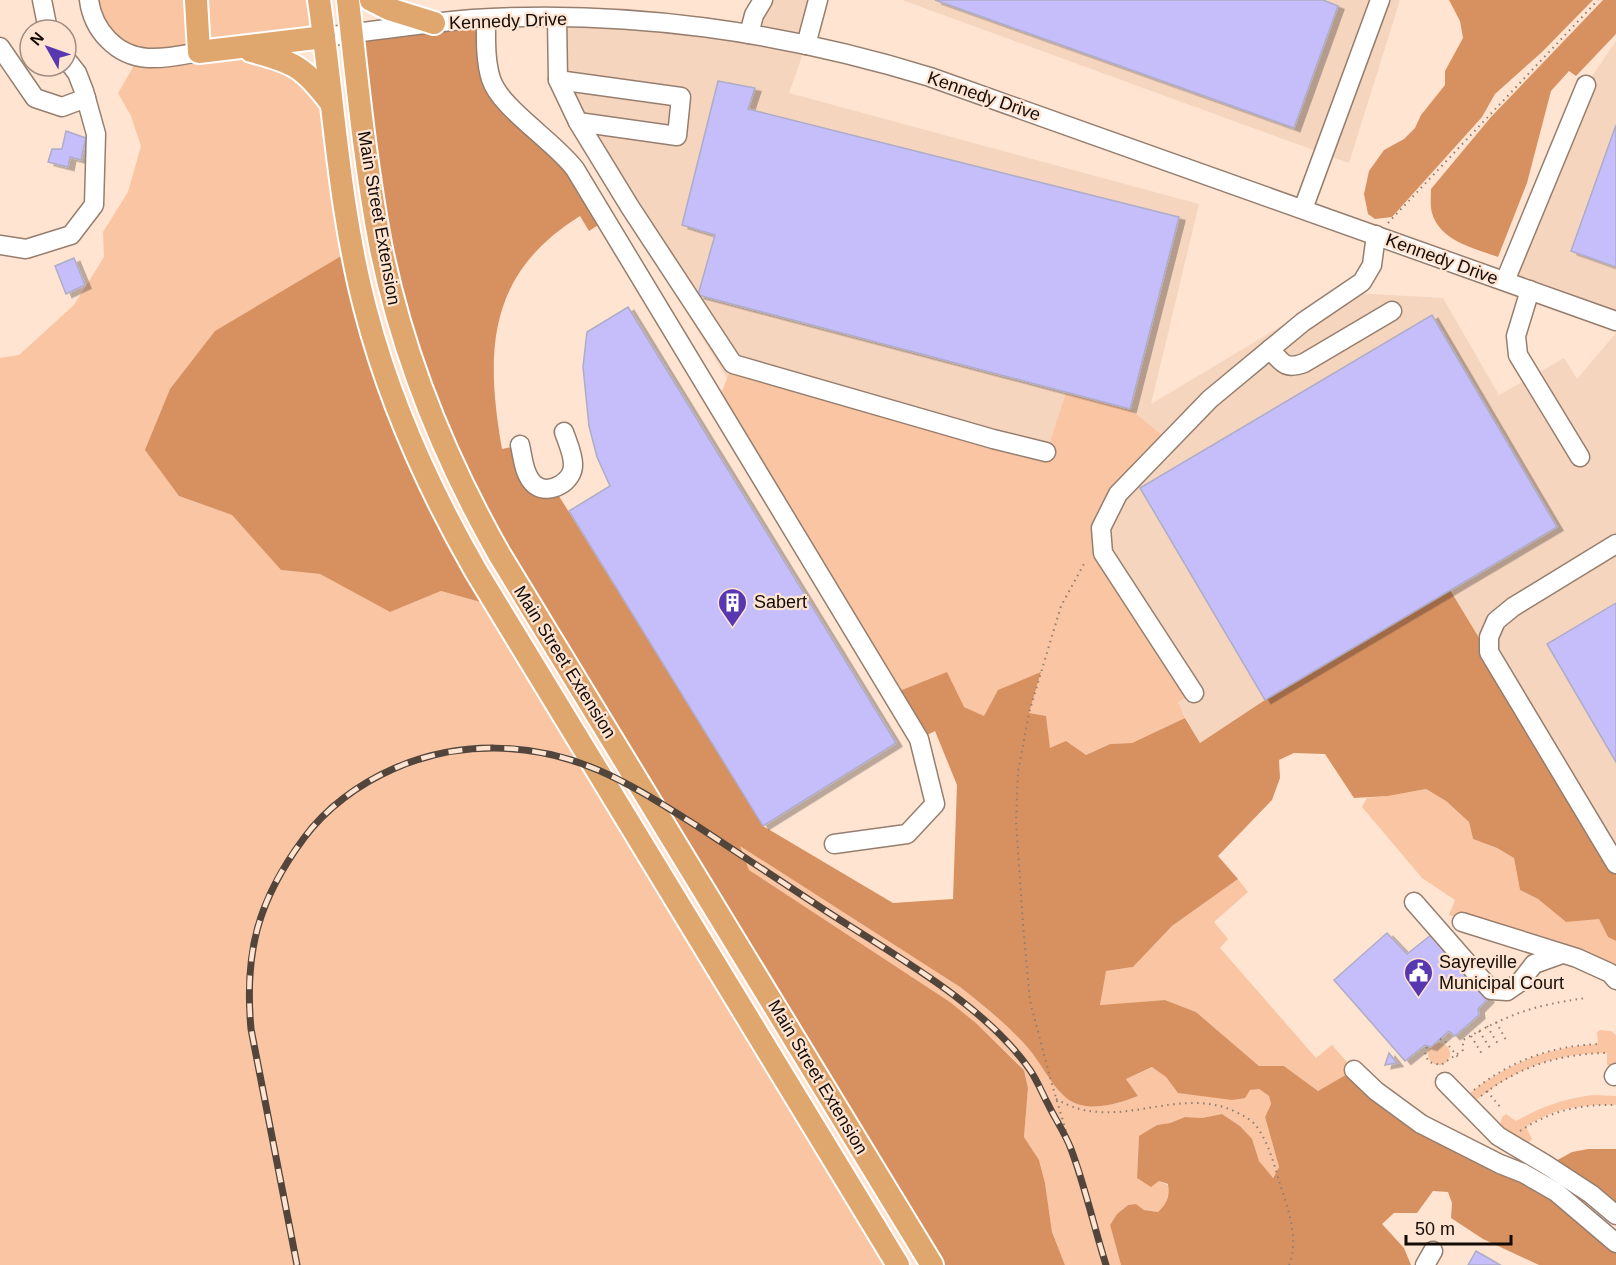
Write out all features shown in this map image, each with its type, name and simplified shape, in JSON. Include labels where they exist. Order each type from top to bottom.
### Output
[{"type":"main road","points":[[196,0],[199,52],[324,37]]},
{"type":"main road","name":"Main Street Extension","points":[[319,0],[345,206],[366,311],[388,384],[430,486],[476,571],[898,1265]]},
{"type":"main road","name":"Main Street Extension","points":[[348,0],[366,160],[386,270],[399,321],[422,393],[463,487],[504,561],[933,1265]]},
{"type":"main road","points":[[371,0],[388,9],[434,23]]},
{"type":"main road","points":[[236,48],[286,61],[299,67],[316,82],[332,104]]},
{"type":"street","points":[[42,0],[46,18]]},
{"type":"street","points":[[89,0],[92,16],[102,33],[127,53],[139,57],[157,58],[199,52]]},
{"type":"street","points":[[749,34],[754,15],[763,0]]},
{"type":"street","points":[[806,45],[818,0]]},
{"type":"street","points":[[1303,209],[1380,0]]},
{"type":"street","points":[[556,18],[558,80],[578,122],[630,207],[733,364],[993,439],[1046,452]]},
{"type":"street","name":"Kennedy Drive","points":[[324,37],[434,23],[486,19],[556,18],[639,21],[749,34],[806,45],[872,60],[930,77],[1303,209],[1382,229],[1505,281],[1616,321]]},
{"type":"street","points":[[486,19],[490,78],[499,95],[561,152],[575,169],[919,739],[935,804],[907,834],[834,844]]},
{"type":"street","points":[[0,47],[35,98],[62,107],[86,98]]},
{"type":"street","points":[[0,245],[26,249],[71,235],[94,205],[96,134],[78,76]]},
{"type":"street","points":[[558,80],[681,97],[676,136],[578,122]]},
{"type":"street","points":[[1505,281],[1587,85]]},
{"type":"street","points":[[1194,693],[1103,553],[1101,528],[1118,494],[1210,399],[1303,322],[1362,282],[1372,265],[1382,229]]},
{"type":"street","points":[[1530,290],[1516,336],[1518,355],[1580,457]]},
{"type":"street","points":[[1270,349],[1282,363],[1295,367],[1392,311]]},
{"type":"street","points":[[520,445],[524,467],[530,479],[540,487],[554,488],[564,482],[572,471],[573,463],[564,432]]},
{"type":"street","points":[[1616,544],[1513,607],[1496,621],[1489,638],[1489,652],[1616,864]]},
{"type":"street","points":[[1414,902],[1491,990],[1507,991],[1520,982],[1534,964],[1562,954]]},
{"type":"street","points":[[1462,922],[1576,957],[1610,973],[1616,981]]},
{"type":"street","points":[[1527,943],[1534,964]]},
{"type":"street","points":[[1354,1070],[1376,1091],[1412,1118],[1444,1137],[1523,1173],[1556,1192],[1616,1243]]},
{"type":"street","points":[[1445,1082],[1491,1130],[1512,1137],[1529,1155],[1591,1194],[1616,1215]]},
{"type":"street","points":[[1500,1164],[1512,1137]]},
{"type":"path","points":[[1382,229],[1598,0]]},
{"type":"path","points":[[1071,1148],[1030,1001],[1016,821],[1018,772],[1029,713],[1061,606],[1084,564]]},
{"type":"path","points":[[1427,1047],[1425,1055],[1433,1065],[1445,1064],[1463,1050],[1463,1040],[1487,1026],[1539,1006],[1586,999]]},
{"type":"path","points":[[1496,1022],[1506,1040]]},
{"type":"path","points":[[1487,1026],[1498,1044]]},
{"type":"path","points":[[1479,1031],[1490,1048]]},
{"type":"path","points":[[1471,1036],[1482,1054]]},
{"type":"path","points":[[1440,1039],[1444,1040],[1457,1056]]},
{"type":"path","points":[[1470,1094],[1497,1073],[1529,1057],[1562,1047],[1598,1044]]},
{"type":"path","points":[[1476,1100],[1505,1078],[1536,1064],[1570,1055],[1606,1053]]},
{"type":"path","points":[[1487,1091],[1501,1108]]},
{"type":"path","points":[[1056,1099],[1074,1109],[1101,1113],[1194,1102],[1222,1106],[1249,1118],[1259,1130],[1268,1150],[1285,1201],[1292,1228],[1292,1257],[1289,1265]]},
{"type":"path","points":[[1512,1137],[1548,1115],[1564,1109],[1616,1105]]},
{"type":"shaded area","points":[[89,0],[319,0],[324,37],[239,48],[316,82],[353,249],[179,496],[232,515],[281,570],[320,574],[390,612],[441,591],[498,607],[898,1265],[0,1265],[0,358],[19,355],[74,305],[104,257],[103,232],[128,192],[141,146],[131,116],[118,93],[139,57],[127,53]]},
{"type":"shaded area","points":[[767,0],[818,0],[806,45],[789,93],[1199,204],[1151,404],[1338,292],[1443,298],[1499,395],[1564,358],[1577,379],[1616,333],[1616,890],[1489,652],[1200,743],[1177,702],[728,380],[558,101],[557,18],[749,34]]},
{"type":"shaded area","points":[[902,0],[1400,0],[1349,163]]},
{"type":"shaded area","points":[[1449,0],[1593,0],[1542,52],[1495,94],[1482,117],[1392,217],[1375,219],[1368,214],[1364,194],[1369,171],[1384,150],[1404,139],[1415,128],[1421,115],[1445,85],[1445,71],[1463,38],[1460,21]]},
{"type":"shaded area","points":[[1603,0],[1616,0],[1616,34],[1576,76],[1569,71],[1551,91],[1527,183],[1498,257],[1469,247],[1450,237],[1436,223],[1432,213],[1431,189],[1491,117]]},
{"type":"shaded area","points":[[486,19],[490,78],[561,152],[606,220],[589,231],[580,216],[549,239],[526,263],[510,289],[500,318],[495,348],[494,379],[502,449],[520,445],[524,467],[554,488],[763,826],[893,903],[953,899],[957,785],[935,731],[919,739],[892,694],[947,672],[964,707],[984,716],[998,690],[1041,672],[1029,713],[1046,716],[1050,748],[1066,741],[1086,755],[1110,744],[1132,743],[1185,718],[1200,743],[1265,700],[1450,590],[1616,864],[1616,941],[1608,937],[1599,919],[1566,922],[1538,899],[1520,890],[1514,858],[1497,848],[1473,839],[1469,822],[1446,801],[1426,789],[1388,796],[1354,798],[1325,754],[1294,753],[1279,760],[1280,778],[1272,800],[1218,856],[1238,879],[1172,926],[1133,967],[1106,971],[1100,1005],[1165,1000],[1196,1012],[1259,1066],[1284,1066],[1318,1091],[1354,1070],[1376,1091],[1500,1164],[1616,1243],[1616,1265],[1539,1265],[1483,1239],[1451,1218],[1452,1203],[1448,1192],[1433,1191],[1417,1213],[1394,1213],[1382,1224],[1404,1248],[1411,1265],[1121,1265],[1110,1225],[1117,1214],[1128,1205],[1136,1204],[1144,1210],[1158,1212],[1166,1203],[1169,1193],[1168,1184],[1159,1181],[1151,1187],[1137,1178],[1139,1136],[1157,1125],[1185,1117],[1202,1118],[1222,1114],[1240,1126],[1252,1139],[1259,1161],[1273,1178],[1279,1167],[1265,1117],[1271,1104],[1269,1096],[1259,1089],[1250,1090],[1245,1098],[1232,1100],[1178,1093],[1166,1077],[1152,1067],[1126,1079],[1138,1096],[1101,1106],[1072,1102],[1059,1091],[1033,1054],[1020,1040],[996,1016],[960,987],[740,846],[749,870],[950,1002],[976,1023],[1024,1070],[1028,1088],[1024,1137],[1039,1160],[1045,1183],[1052,1232],[1065,1265],[932,1265],[499,554],[414,369],[352,33]]},
{"type":"shaded area","points":[[1616,41],[1616,321],[1505,281],[1586,85]]},
{"type":"shaded area","points":[[353,249],[373,335],[498,607],[441,591],[390,612],[320,574],[281,570],[232,515],[179,496],[145,450],[170,389],[215,331]]},
{"type":"shaded area","points":[[733,364],[1047,451],[1066,393],[1130,409],[1168,440],[1118,494],[1103,553],[1194,693],[1178,702],[1185,718],[1132,743],[1110,744],[1086,755],[1050,748],[1029,713],[1041,673],[985,717],[964,707],[892,694],[717,404]]},
{"type":"shaded area","points":[[1426,789],[1446,801],[1469,822],[1473,839],[1497,848],[1514,858],[1520,890],[1538,899],[1566,922],[1599,918],[1608,937],[1616,941],[1616,980],[1449,915],[1455,900],[1422,878],[1362,807],[1367,798]]},
{"type":"shaded area","points":[[739,845],[960,987],[996,1016],[1020,1040],[1033,1054],[1059,1091],[1072,1102],[1100,1106],[1138,1096],[1126,1079],[1153,1067],[1166,1077],[1179,1093],[1259,1089],[1269,1096],[1271,1104],[1265,1117],[1279,1167],[1272,1178],[1259,1161],[1251,1139],[1240,1126],[1222,1114],[1202,1118],[1185,1117],[1157,1125],[1139,1137],[1137,1178],[1159,1181],[1168,1185],[1169,1193],[1166,1203],[1158,1212],[1144,1210],[1136,1204],[1128,1205],[1117,1214],[1110,1225],[1121,1265],[1065,1265],[1052,1232],[1045,1183],[1039,1160],[1024,1137],[1028,1088],[1024,1069],[976,1023],[950,1002],[749,870]]},
{"type":"shaded area","points":[[1238,879],[1248,892],[1214,922],[1228,939],[1220,948],[1316,1058],[1332,1045],[1354,1070],[1318,1091],[1284,1066],[1259,1066],[1196,1012],[1165,1000],[1100,1005],[1105,971],[1133,967],[1172,926]]},
{"type":"shaded area","points":[[1611,1031],[1616,1035],[1616,1063],[1611,1067],[1607,1064],[1607,1053],[1553,1059],[1521,1071],[1476,1100],[1470,1093],[1499,1073],[1530,1058],[1563,1049],[1598,1044],[1597,1032]]},
{"type":"shaded area","points":[[1439,1043],[1447,1046],[1450,1054],[1447,1062],[1439,1065],[1431,1062],[1428,1054],[1431,1046]]},
{"type":"shaded area","points":[[1594,1095],[1616,1096],[1616,1105],[1569,1108],[1547,1115],[1526,1127],[1532,1139],[1528,1143],[1522,1143],[1500,1126],[1502,1117],[1506,1114],[1516,1121],[1553,1104]]},
{"type":"shaded area","points":[[1588,1149],[1616,1149],[1616,1215],[1554,1162],[1572,1152]]},
{"type":"building","points":[[935,0],[1323,0],[1338,6],[1294,128]]},
{"type":"building","points":[[718,81],[755,88],[748,109],[1179,217],[1130,409],[698,295],[715,235],[682,225]]},
{"type":"building","points":[[1616,125],[1616,267],[1571,251]]},
{"type":"building","points":[[66,131],[86,138],[81,160],[70,157],[68,167],[48,162],[52,149],[62,149]]},
{"type":"building","points":[[74,258],[85,285],[66,294],[55,266]]},
{"type":"building","name":"Sabert","points":[[628,307],[896,743],[763,826],[569,511],[610,486],[597,457],[589,426],[583,367],[587,332]]},
{"type":"building","points":[[1432,315],[1557,527],[1265,700],[1140,488]]},
{"type":"building","points":[[1616,603],[1616,762],[1547,644]]},
{"type":"building","name":"Sayreville Municipal Court","points":[[1387,933],[1407,954],[1431,935],[1488,999],[1478,1009],[1479,1015],[1456,1035],[1454,1036],[1449,1031],[1431,1047],[1425,1045],[1405,1061],[1334,980]]},
{"type":"building","points":[[1389,1053],[1397,1063],[1385,1065]]},
{"type":"building","points":[[1476,1251],[1500,1265],[1468,1265]]},
{"type":"railway","points":[[297,1265],[251,1029],[250,975],[253,951],[265,905],[275,883],[304,838],[322,817],[344,798],[380,775],[418,760],[443,753],[496,748],[548,754],[573,761],[598,770],[636,789],[904,960],[961,1000],[987,1022],[1030,1070],[1066,1137],[1081,1177],[1106,1265]]},
{"type":"place","name":"Sabert","points":[[733,628]]},
{"type":"place","name":"Sayreville Municipal Court","points":[[1418,998]]}]
